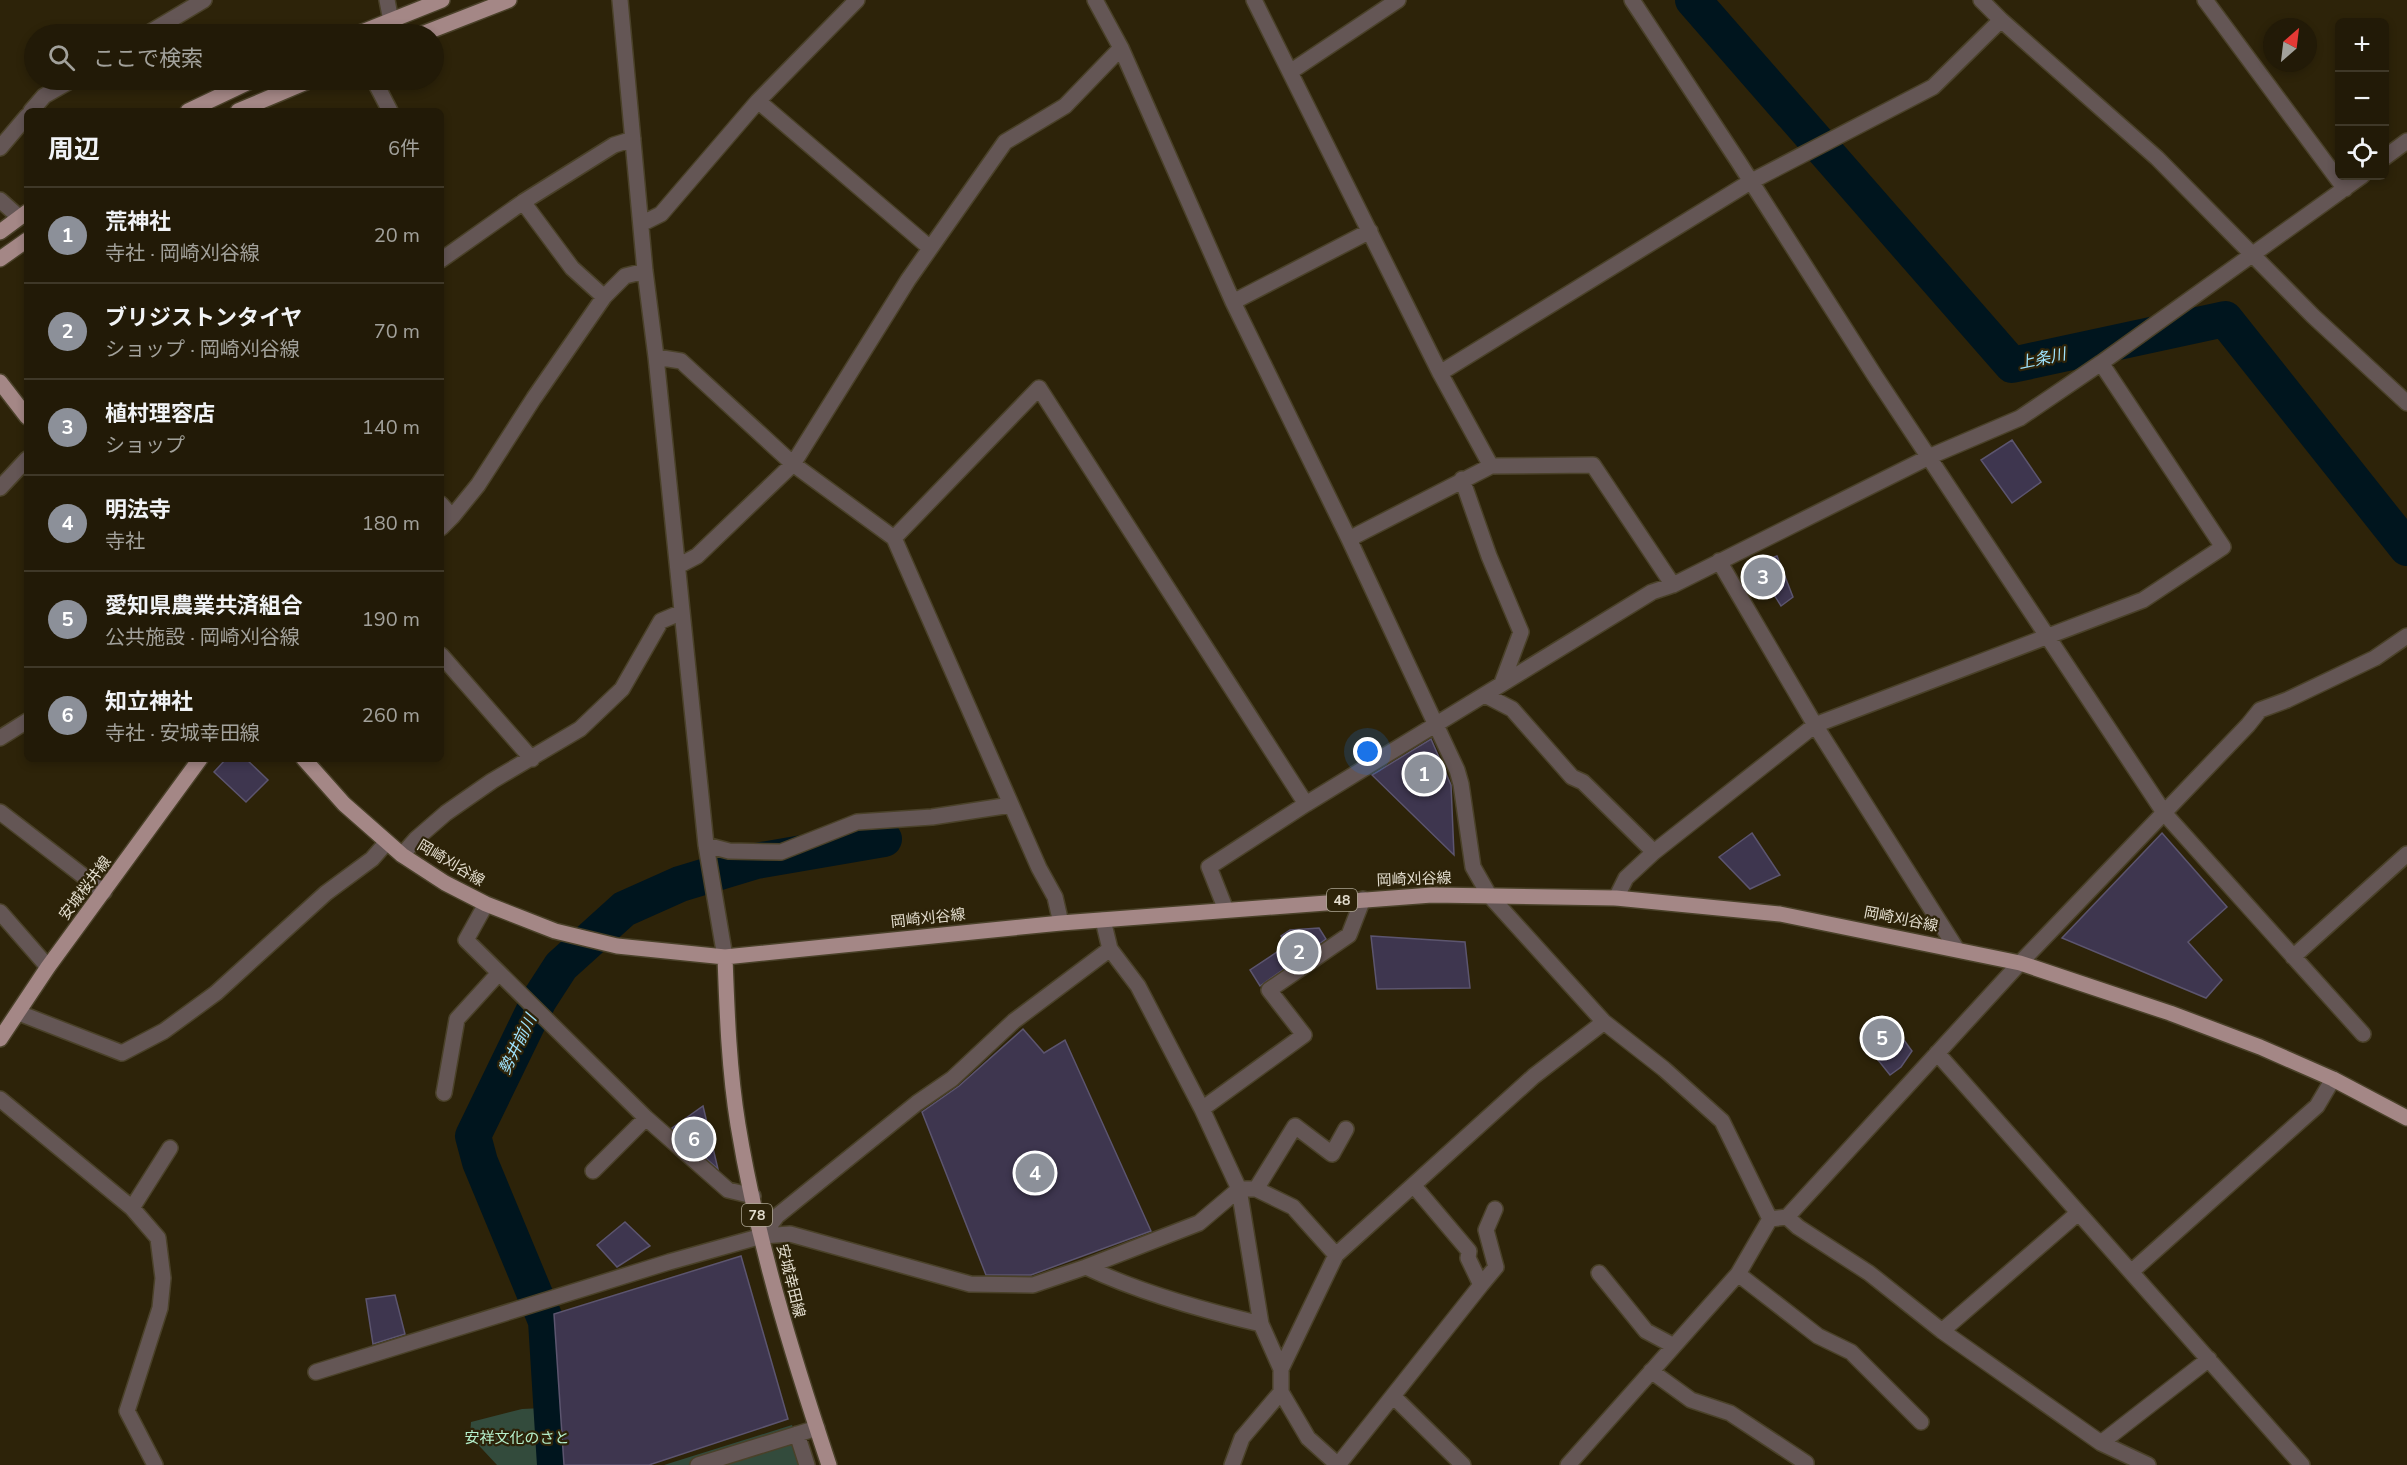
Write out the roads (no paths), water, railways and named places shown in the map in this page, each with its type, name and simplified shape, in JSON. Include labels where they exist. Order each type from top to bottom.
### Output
[{"type":"main road","points":[[383,24],[442,0]]},
{"type":"main road","points":[[444,25],[509,0]]},
{"type":"main road","points":[[194,108],[232,90]]},
{"type":"main road","points":[[245,108],[287,90]]},
{"type":"main road","points":[[0,232],[23,214]]},
{"type":"main road","points":[[0,259],[24,242]]},
{"type":"main road","points":[[0,382],[24,413]]},
{"type":"main road","name":"安城桜井線","points":[[0,1039],[48,967],[198,762]]},
{"type":"main road","name":"岡崎刈谷線","points":[[307,762],[344,804],[387,842],[402,855],[445,883],[486,904],[555,931],[618,946],[725,957],[1061,923],[1363,899],[1432,895],[1616,898],[1780,914],[1956,948],[2020,963],[2170,1013],[2260,1047],[2333,1079],[2407,1118]]},
{"type":"main road","name":"安城幸田線","points":[[725,957],[727,1008],[738,1124],[785,1332],[829,1465]]},
{"type":"street","points":[[164,24],[204,0]]},
{"type":"street","points":[[387,0],[391,21]]},
{"type":"street","points":[[620,0],[640,224],[656,357],[706,845],[725,957]]},
{"type":"street","points":[[640,224],[661,214],[758,101],[857,0]]},
{"type":"street","points":[[1095,0],[1121,48],[1233,302],[1349,538],[1437,725],[1461,784],[1473,867],[1489,895],[1604,1022],[1664,1069],[1722,1121],[1770,1220]]},
{"type":"street","points":[[1254,0],[1440,373],[1491,466]]},
{"type":"street","points":[[1290,72],[1398,0]]},
{"type":"street","points":[[1632,0],[1875,376],[1931,456],[2165,814],[2363,1034]]},
{"type":"street","points":[[1981,0],[2157,158],[2313,316],[2407,403]]},
{"type":"street","points":[[2205,0],[2344,189]]},
{"type":"street","points":[[1440,373],[1750,182],[1933,87],[2001,20]]},
{"type":"street","points":[[678,566],[697,556],[793,464],[908,280],[1005,142],[1065,106],[1121,48]]},
{"type":"street","points":[[34,108],[44,96],[54,90]]},
{"type":"street","points":[[379,90],[388,108]]},
{"type":"street","points":[[758,101],[930,248]]},
{"type":"street","points":[[0,148],[24,120]]},
{"type":"street","points":[[444,258],[523,202],[614,145],[633,139]]},
{"type":"street","points":[[2389,155],[2407,141]]},
{"type":"street","points":[[1226,909],[1209,867],[1305,804],[1652,592],[1673,585],[1931,456],[2020,418],[2102,363],[2356,180]]},
{"type":"street","points":[[0,200],[23,214]]},
{"type":"street","points":[[523,202],[572,268],[604,297]]},
{"type":"street","points":[[1233,302],[1370,231]]},
{"type":"street","points":[[447,523],[478,485],[534,398],[604,297],[625,276],[645,271]]},
{"type":"street","points":[[656,357],[681,361],[793,464],[894,538],[1039,868],[1055,897],[1061,923]]},
{"type":"street","points":[[1616,898],[1626,878],[1654,852],[1815,725],[2143,600],[2223,547],[2102,363]]},
{"type":"street","points":[[894,538],[1039,388],[1305,804]]},
{"type":"street","points":[[0,488],[24,462]]},
{"type":"street","points":[[1349,538],[1491,466],[1593,465],[1673,585]]},
{"type":"street","points":[[1462,479],[1489,556],[1521,632],[1502,683]]},
{"type":"street","points":[[1719,561],[1815,725],[1956,948]]},
{"type":"street","points":[[402,855],[416,839],[446,813],[492,781],[580,729],[621,689],[661,621],[682,612]]},
{"type":"street","points":[[1568,1465],[1738,1274],[1770,1220],[1787,1217],[2020,963],[2165,814],[2260,710],[2287,700],[2375,658],[2407,636]]},
{"type":"street","points":[[444,658],[532,759]]},
{"type":"street","points":[[1485,695],[1512,709],[1572,777],[1583,782],[1654,852]]},
{"type":"street","points":[[0,738],[24,723]]},
{"type":"street","points":[[706,845],[729,851],[781,852],[857,822],[932,817],[1011,805]]},
{"type":"street","points":[[0,812],[105,892]]},
{"type":"street","points":[[19,1013],[122,1053],[164,1031],[216,993],[326,893],[372,859],[387,842]]},
{"type":"street","points":[[2293,957],[2407,854]]},
{"type":"street","points":[[1202,1108],[1304,1035],[1269,990],[1349,935],[1363,899]]},
{"type":"street","points":[[486,904],[466,940],[646,1118],[728,1190],[753,1196]]},
{"type":"street","points":[[0,912],[48,967]]},
{"type":"street","points":[[1103,920],[1110,949],[1138,986],[1202,1108],[1239,1189],[1261,1324],[1281,1369],[1281,1392],[1308,1438],[1338,1465],[1496,1267],[1485,1230],[1495,1209]]},
{"type":"street","points":[[762,1236],[777,1216],[917,1103],[952,1079],[1014,1021],[1110,949]]},
{"type":"street","points":[[444,1094],[457,1019],[498,974]]},
{"type":"street","points":[[1281,1369],[1336,1255],[1534,1076],[1604,1022]]},
{"type":"street","points":[[1937,1053],[2302,1465]]},
{"type":"street","points":[[2131,1272],[2318,1106],[2333,1079]]},
{"type":"street","points":[[0,1099],[132,1208],[158,1238],[163,1278],[160,1308],[127,1411],[155,1465]]},
{"type":"street","points":[[593,1171],[646,1118]]},
{"type":"street","points":[[1256,1189],[1295,1126],[1332,1155],[1346,1129]]},
{"type":"street","points":[[132,1208],[170,1148]]},
{"type":"street","points":[[1414,1186],[1469,1251],[1468,1258],[1481,1285]]},
{"type":"street","points":[[316,1372],[669,1262],[762,1236],[790,1234],[970,1284],[1033,1285],[1199,1223],[1239,1189],[1256,1189],[1293,1207],[1336,1255]]},
{"type":"street","points":[[1942,1331],[2078,1213]]},
{"type":"street","points":[[1787,1217],[1798,1227],[1869,1273],[1942,1331],[2101,1443],[2148,1465]]},
{"type":"street","points":[[1086,1267],[1119,1282],[1261,1324]]},
{"type":"street","points":[[1599,1274],[1646,1331],[1674,1346]]},
{"type":"street","points":[[1738,1274],[1818,1336],[1851,1352],[1921,1422]]},
{"type":"street","points":[[2101,1443],[2209,1359]]},
{"type":"street","points":[[1651,1371],[1691,1400],[1730,1413],[1806,1465]]},
{"type":"street","points":[[1233,1465],[1242,1438],[1281,1392]]},
{"type":"street","points":[[1393,1396],[1463,1465]]},
{"type":"street","points":[[698,1465],[817,1428]]},
{"type":"street","points":[[797,1434],[807,1465]]},
{"type":"waterway","name":"上条川","points":[[1693,0],[2012,365],[2225,319],[2407,548]]},
{"type":"waterway","name":"勢井前川","points":[[555,1465],[546,1321],[480,1162],[473,1136],[539,1000],[561,966],[624,909],[680,884],[756,861],[884,839]]},
{"type":"place","name":"植村理容店","points":[[1763,577]]},
{"type":"place","name":"荒神社","points":[[1424,774]]},
{"type":"place","name":"ブリジストンタイヤ","points":[[1299,952]]},
{"type":"place","name":"愛知県農業共済組合","points":[[1882,1038]]},
{"type":"place","name":"知立神社","points":[[694,1139]]},
{"type":"place","name":"明法寺","points":[[1035,1173]]},
{"type":"park label","name":"安祥文化のさと","points":[[517,1438]]}]
